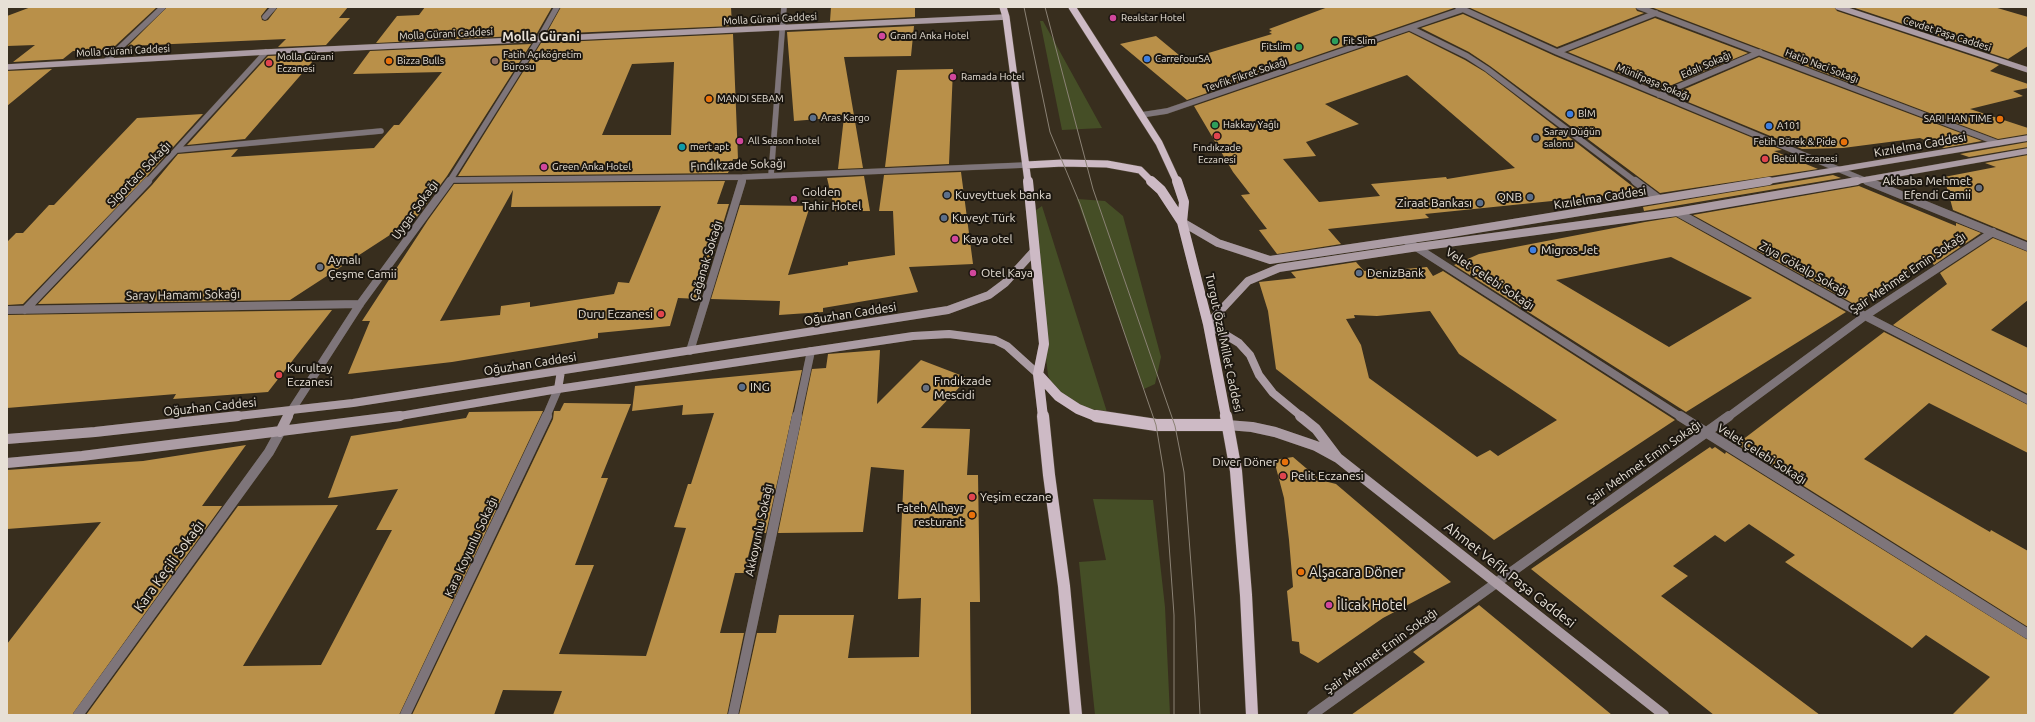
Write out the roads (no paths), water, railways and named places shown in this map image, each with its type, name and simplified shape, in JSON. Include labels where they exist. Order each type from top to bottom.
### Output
[{"type":"main road","points":[[1003,7],[1006,17],[1026,165],[1035,250],[1044,344],[1038,374],[1049,475],[1064,586],[1076,715]]},
{"type":"main road","name":"Turgut Özal Millet Caddesi","points":[[1072,7],[1142,114],[1159,143],[1176,179],[1184,202],[1182,222],[1208,324],[1228,425],[1238,492],[1246,594],[1252,715]]},
{"type":"main road","name":"Cevdet Paşa Caddesi","points":[[1838,7],[2028,70]]},
{"type":"main road","name":"Molla Gürani Caddesi","points":[[7,67],[266,52],[1006,17]]},
{"type":"main road","name":"Kızılelma Caddesi","points":[[1182,222],[1218,243],[1241,252],[1270,260],[1405,240],[2028,138]]},
{"type":"main road","name":"Kızılelma Caddesi","points":[[1208,324],[1248,281],[1278,268],[1418,247],[1677,212],[2028,151]]},
{"type":"main road","points":[[1026,165],[1063,163],[1107,164],[1140,170],[1161,190],[1182,222]]},
{"type":"main road","points":[[1659,199],[1677,212]]},
{"type":"main road","name":"Oğuzhan Caddesi","points":[[7,439],[95,432],[353,403],[561,372],[948,310],[989,295],[1005,283],[1035,250]]},
{"type":"main road","points":[[1208,324],[1239,343],[1250,355],[1259,375],[1273,393],[1316,429],[1338,458]]},
{"type":"main road","points":[[7,463],[376,420],[558,389],[810,351],[913,336],[949,334],[995,340],[1007,346],[1038,374],[1058,396],[1078,409],[1101,418],[1162,425],[1228,425],[1252,427],[1275,432],[1316,446],[1338,458]]},
{"type":"main road","points":[[558,389],[561,372]]},
{"type":"main road","points":[[280,432],[290,411]]},
{"type":"main road","name":"Ahmet Vefik Paşa Caddesi","points":[[1338,458],[1664,715]]},
{"type":"street","points":[[106,61],[163,7]]},
{"type":"street","points":[[265,17],[274,7]]},
{"type":"street","name":"Uygar Sokağı","points":[[290,411],[360,304],[450,180],[540,39],[557,7]]},
{"type":"street","points":[[771,175],[784,7]]},
{"type":"street","name":"Hatip Naci Sokağı","points":[[1639,7],[1998,143]]},
{"type":"street","name":"Tevfik Fikret Sokağı","points":[[1142,114],[1167,112],[1410,28],[1463,8]]},
{"type":"street","name":"Münifpaşa Sokağı","points":[[1463,8],[1558,52],[2028,247]]},
{"type":"street","points":[[1558,52],[1656,13]]},
{"type":"street","points":[[1410,28],[1466,56],[1487,69],[1659,199]]},
{"type":"street","name":"Sigortacı Sokağı","points":[[25,310],[177,150],[266,52]]},
{"type":"street","name":"Edalı Sokağı","points":[[1660,95],[1760,52]]},
{"type":"street","points":[[177,150],[381,131]]},
{"type":"street","name":"Fındıkzade Sokağı","points":[[450,180],[743,177],[1026,165]]},
{"type":"street","name":"Çağanak Sokağı","points":[[690,351],[743,177]]},
{"type":"street","name":"Ziya Gökalp Sokağı","points":[[1677,212],[1865,316],[2028,400]]},
{"type":"street","name":"Şair Mehmet Emin Sokağı","points":[[1312,715],[1706,433],[1865,316],[1993,232]]},
{"type":"street","name":"Velet Çelebi Sokağı","points":[[1405,240],[1706,433],[2028,634]]},
{"type":"street","name":"Saray Hamamı Sokağı","points":[[7,310],[360,304]]},
{"type":"street","name":"Akkoyunlu Sokağı","points":[[733,715],[810,351]]},
{"type":"street","name":"Kara Koyunlu Sokağı","points":[[405,715],[549,412],[558,389]]},
{"type":"street","name":"Kara Keçili Sokağı","points":[[78,715],[269,452],[280,432]]},
{"type":"tram line","points":[[1024,7],[1050,132],[1080,204],[1156,425],[1164,473],[1174,615],[1174,715]]},
{"type":"tram line","points":[[1045,7],[1093,189],[1175,426],[1184,472],[1195,617],[1200,715]]},
{"type":"place","name":"Realstar Hotel","points":[[1113,18]]},
{"type":"place","name":"Grand Anka Hotel","points":[[882,36]]},
{"type":"place","name":"Fit Slim","points":[[1335,41]]},
{"type":"place","name":"Fitslim","points":[[1299,47]]},
{"type":"place","name":"CarrefourSA","points":[[1147,59]]},
{"type":"place","name":"Bizza Bulls","points":[[389,61]]},
{"type":"place","name":"Fatih Açıköğretim Bürosu","points":[[495,61]]},
{"type":"place","name":"Molla Gürani Eczanesi","points":[[269,63]]},
{"type":"place","name":"Ramada Hotel","points":[[953,77]]},
{"type":"place","name":"MANDI SEBAM","points":[[709,99]]},
{"type":"place","name":"BİM","points":[[1570,114]]},
{"type":"place","name":"Aras Kargo","points":[[813,118]]},
{"type":"place","name":"SARI HAN TIME","points":[[2000,119]]},
{"type":"place","name":"Hakkay Yağlı","points":[[1215,125]]},
{"type":"place","name":"A101","points":[[1769,126]]},
{"type":"place","name":"Fındıkzade Eczanesi","points":[[1217,136]]},
{"type":"place","name":"Saray Düğün salonu","points":[[1536,138]]},
{"type":"place","name":"All Season hotel","points":[[740,141]]},
{"type":"place","name":"Fetih Börek & Pide","points":[[1844,142]]},
{"type":"place","name":"mert apt","points":[[682,147]]},
{"type":"place","name":"Betül Eczanesi","points":[[1765,159]]},
{"type":"place","name":"Green Anka Hotel","points":[[544,167]]},
{"type":"place","name":"Akbaba Mehmet Efendi Camii","points":[[1979,188]]},
{"type":"place","name":"Kuveyttuek banka","points":[[947,195]]},
{"type":"place","name":"QNB","points":[[1530,197]]},
{"type":"place","name":"Golden Tahir Hotel","points":[[794,199]]},
{"type":"place","name":"Ziraat Bankası","points":[[1480,203]]},
{"type":"place","name":"Kuveyt Türk","points":[[944,218]]},
{"type":"place","name":"Kaya otel","points":[[955,239]]},
{"type":"place","name":"Migros Jet","points":[[1533,250]]},
{"type":"place","name":"Aynalı Çeşme Camii","points":[[320,267]]},
{"type":"place","name":"Otel Kaya","points":[[973,273]]},
{"type":"place","name":"DenizBank","points":[[1359,273]]},
{"type":"place","name":"Duru Eczanesi","points":[[661,314]]},
{"type":"place","name":"Kurultay Eczanesi","points":[[279,375]]},
{"type":"place","name":"ING","points":[[742,387]]},
{"type":"place","name":"Fındıkzade Mescidi","points":[[926,388]]},
{"type":"place","name":"Diver Döner","points":[[1285,462]]},
{"type":"place","name":"Pelit Eczanesi","points":[[1283,476]]},
{"type":"place","name":"Yeşim eczane","points":[[972,497]]},
{"type":"place","name":"Fateh Alhayr resturant","points":[[972,515]]},
{"type":"place","name":"Alşacara Döner","points":[[1301,572]]},
{"type":"place","name":"İlicak Hotel","points":[[1329,605]]},
{"type":"district","name":"Molla Gürani","points":[[541,37]]}]
